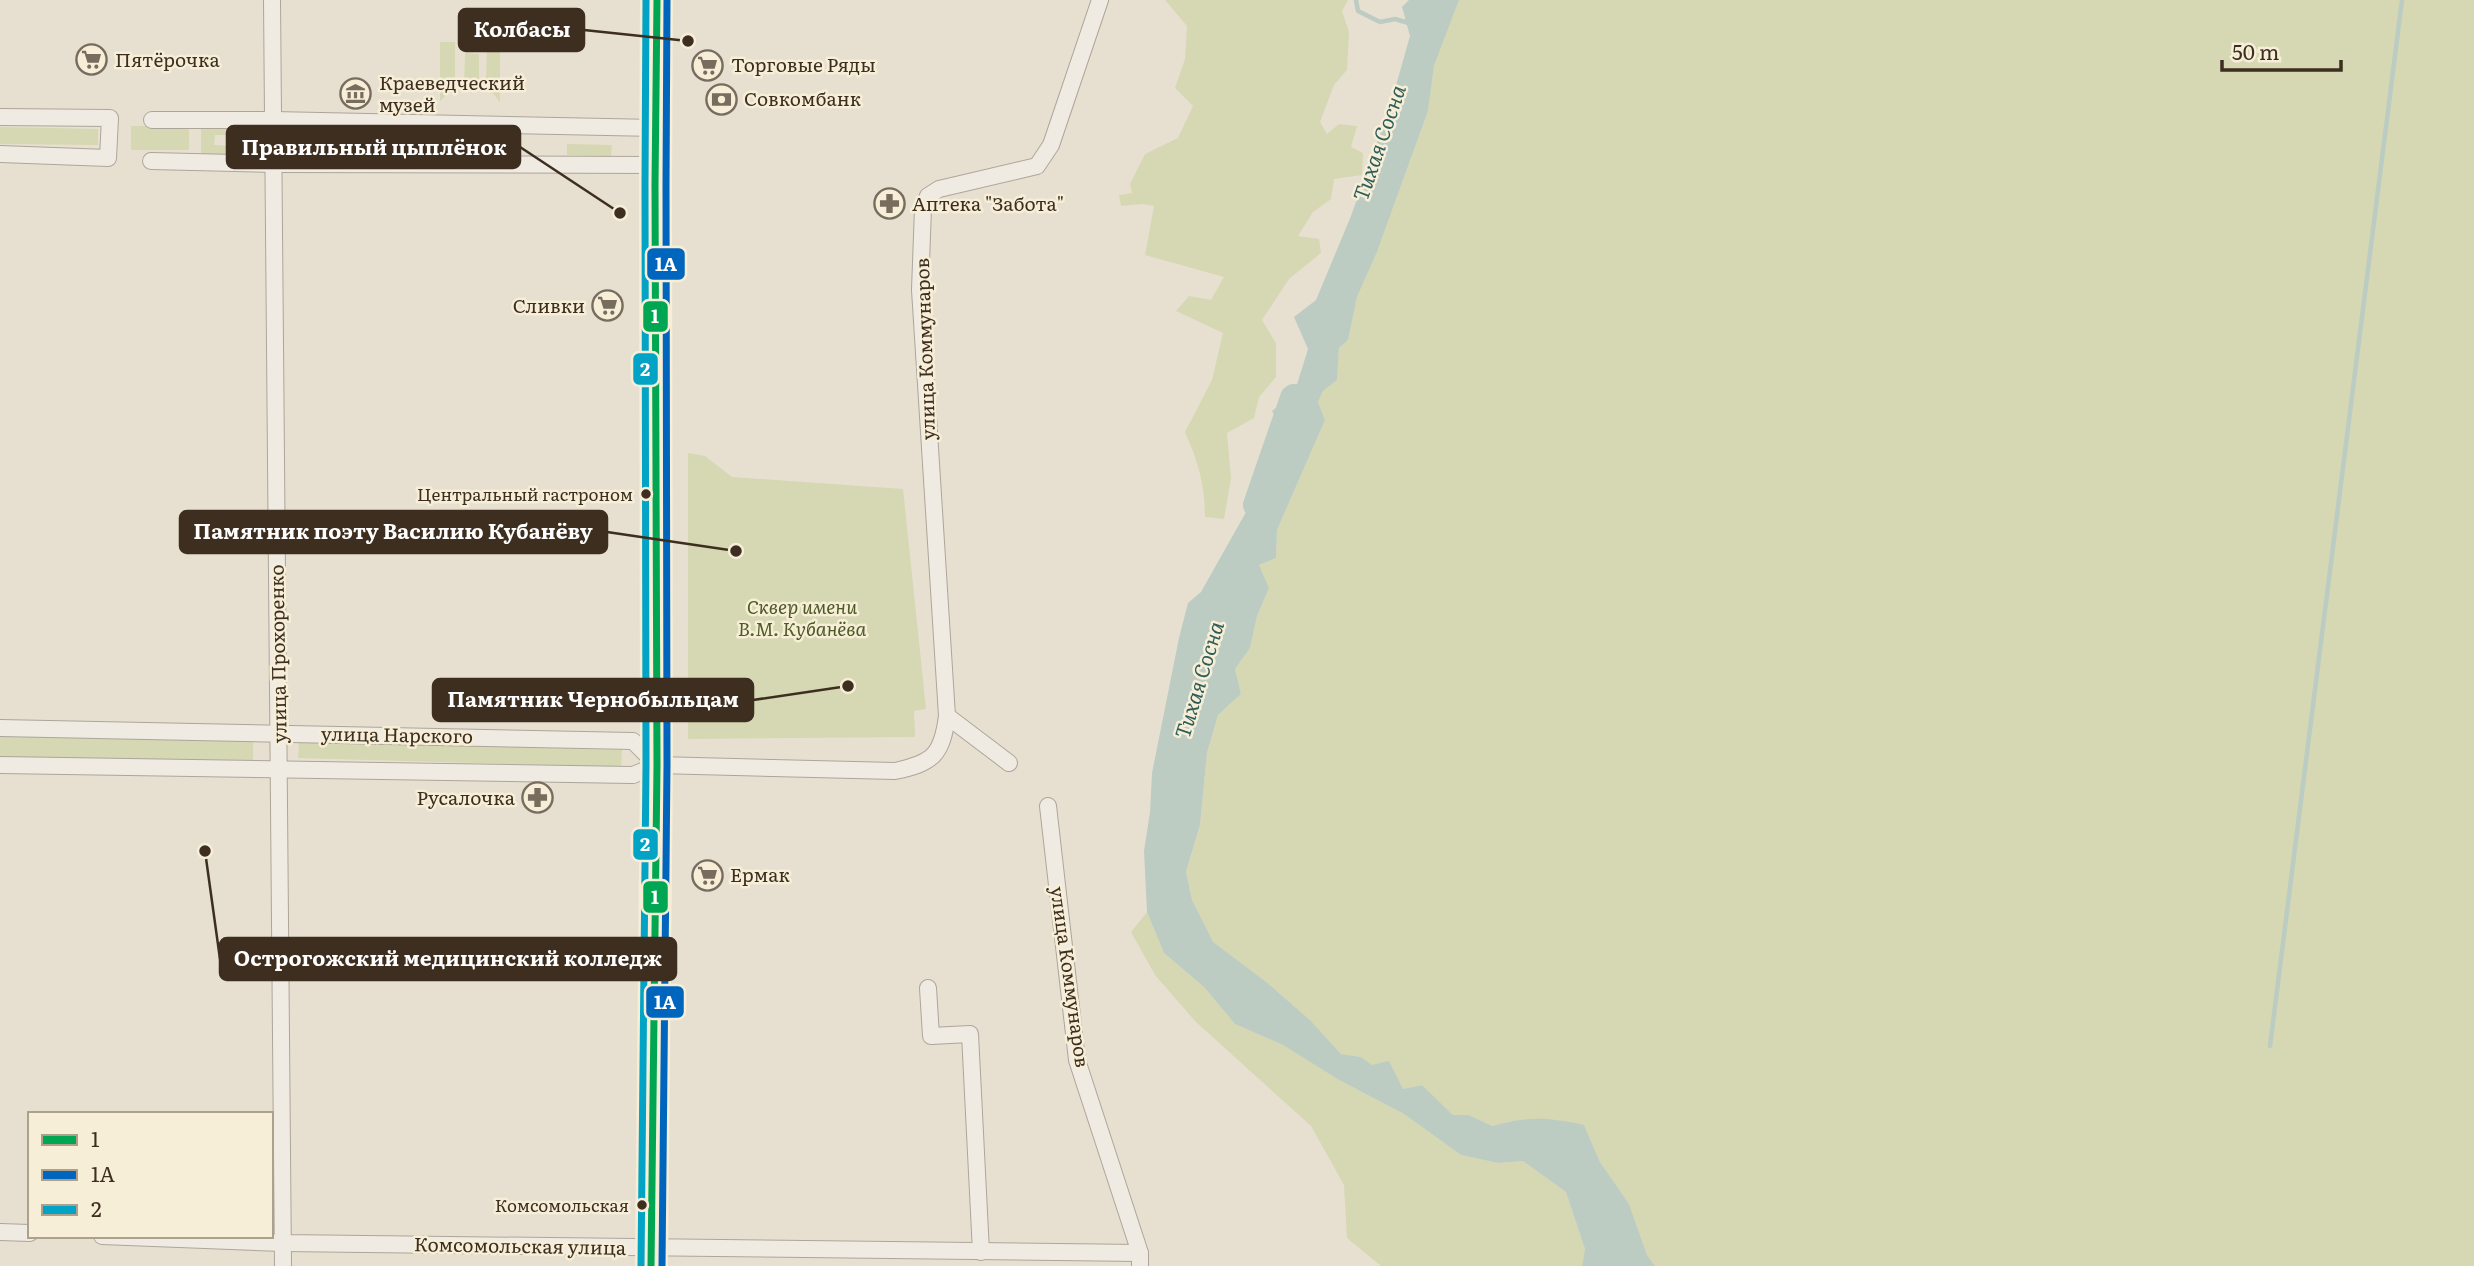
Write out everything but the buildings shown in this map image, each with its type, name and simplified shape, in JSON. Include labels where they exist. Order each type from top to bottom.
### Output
[{"type":"main road","points":[[651,1257],[657,765],[657,0]]},
{"type":"street","name":"улица Прохоренко","points":[[272,0],[283,1266]]},
{"type":"street","name":"улица Коммунаров","points":[[947,716],[920,290],[923,208],[928,196],[939,189],[1037,166],[1051,145],[1100,0]]},
{"type":"street","points":[[0,117],[110,118],[108,158],[0,154]]},
{"type":"street","points":[[152,120],[656,128]]},
{"type":"street","points":[[151,161],[655,166]]},
{"type":"street","points":[[947,716],[1009,763]]},
{"type":"street","name":"улица Нарского","points":[[0,765],[633,775],[657,765],[895,771],[917,766],[932,758],[944,739],[947,716]]},
{"type":"street","name":"улица Нарского","points":[[0,728],[633,741],[657,765]]},
{"type":"street","name":"улица Коммунаров","points":[[1048,806],[1077,1060],[1140,1260]]},
{"type":"street","points":[[928,988],[931,1036],[970,1034],[981,1252]]},
{"type":"street","points":[[0,1232],[28,1233]]},
{"type":"street","name":"Комсомольская улица","points":[[154,1238],[651,1257],[981,1252],[1140,1260]]},
{"type":"green space","points":[[1165,0],[1348,0],[1342,11],[1349,32],[1347,70],[1334,85],[1320,122],[1327,134],[1339,124],[1357,126],[1351,147],[1363,153],[1362,175],[1334,179],[1331,199],[1313,212],[1298,236],[1319,239],[1321,253],[1289,279],[1262,320],[1276,343],[1276,377],[1259,397],[1254,418],[1227,433],[1231,478],[1224,519],[1205,517],[1200,473],[1185,432],[1212,380],[1223,333],[1176,311],[1189,296],[1211,300],[1224,277],[1145,255],[1154,206],[1121,206],[1119,195],[1132,193],[1130,184],[1145,154],[1178,138],[1193,106],[1175,88],[1185,59],[1187,26]]},
{"type":"green space","points":[[1459,0],[2474,0],[2474,1266],[1655,1266],[1647,1255],[1629,1204],[1600,1162],[1584,1125],[1511,1121],[1492,1126],[1469,1115],[1453,1115],[1422,1085],[1403,1089],[1361,1057],[1341,1054],[1310,1020],[1265,981],[1212,942],[1192,900],[1186,873],[1200,825],[1207,753],[1218,715],[1241,694],[1235,669],[1250,648],[1257,616],[1269,588],[1259,565],[1276,558],[1277,530],[1325,420],[1318,402],[1323,391],[1337,380],[1339,348],[1348,340],[1357,297],[1377,252],[1428,111],[1434,66]]},
{"type":"green space","points":[[440,42],[455,42],[455,87],[440,101]]},
{"type":"green space","points":[[487,42],[500,42],[500,102],[486,85]]},
{"type":"green space","points":[[465,53],[479,54],[479,86],[464,86]]},
{"type":"green space","points":[[201,123],[244,124],[244,138],[215,135],[214,145],[232,146],[232,143],[244,143],[244,156],[201,155]]},
{"type":"green space","points":[[131,126],[189,126],[189,150],[131,150]]},
{"type":"green space","points":[[0,127],[98,129],[98,145],[0,144]]},
{"type":"green space","points":[[567,144],[612,145],[611,156],[567,155]]},
{"type":"green space","name":"Сквер имени В.М. Кубанёва","points":[[688,453],[705,456],[732,477],[903,489],[926,709],[914,711],[915,737],[688,739]]},
{"type":"green space","points":[[0,735],[253,738],[253,762],[0,759]]},
{"type":"green space","points":[[299,741],[622,750],[621,767],[298,758]]},
{"type":"green space","points":[[1147,912],[1164,953],[1204,987],[1235,1024],[1283,1045],[1339,1080],[1404,1114],[1461,1155],[1498,1163],[1523,1161],[1566,1192],[1585,1249],[1582,1266],[1381,1266],[1347,1238],[1344,1185],[1311,1126],[1195,1021],[1155,975],[1131,932]]},
{"type":"water","points":[[1409,0],[1459,0],[1434,66],[1428,111],[1377,252],[1357,297],[1348,340],[1339,348],[1337,380],[1323,391],[1318,402],[1325,420],[1277,530],[1276,558],[1259,565],[1269,588],[1257,616],[1250,648],[1235,669],[1241,694],[1218,715],[1207,753],[1200,825],[1186,872],[1192,900],[1213,942],[1265,981],[1310,1020],[1341,1054],[1361,1057],[1372,1065],[1389,1061],[1403,1089],[1422,1085],[1453,1115],[1469,1115],[1492,1126],[1517,1120],[1538,1119],[1584,1125],[1600,1162],[1629,1204],[1647,1255],[1655,1266],[1582,1266],[1585,1249],[1566,1192],[1523,1161],[1498,1163],[1461,1155],[1404,1114],[1339,1080],[1283,1045],[1235,1024],[1204,987],[1164,953],[1147,912],[1144,851],[1152,773],[1188,603],[1201,592],[1272,466],[1283,430],[1272,411],[1294,394],[1308,349],[1294,317],[1316,300],[1351,216],[1391,103],[1410,36],[1402,7]]},
{"type":"waterway","points":[[1356,0],[1358,11],[1380,22],[1395,19],[1412,24]]},
{"type":"waterway","points":[[2270,1046],[2402,0]]},
{"type":"waterway","name":"Тихая Сосна","points":[[1257,505],[1294,398]]},
{"type":"transit line","name":"2","points":[[641,1266],[646,765],[646,0]]},
{"type":"transit line","name":"1","points":[[651,1266],[657,765],[657,0]]},
{"type":"transit line","name":"1А","points":[[662,1266],[667,765],[667,0]]},
{"type":"place","name":"Колбасы","points":[[688,41]]},
{"type":"place","name":"Пятёрочка","points":[[92,60]]},
{"type":"place","name":"Торговые Ряды","points":[[708,65]]},
{"type":"place","name":"Краеведческий музей","points":[[356,94]]},
{"type":"place","name":"Совкомбанк","points":[[721,99]]},
{"type":"place","name":"Аптека \"Забота\"","points":[[889,204]]},
{"type":"place","name":"Правильный цыплёнок","points":[[620,213]]},
{"type":"place","name":"Сливки","points":[[608,306]]},
{"type":"place","name":"Центральный гастроном","points":[[646,494]]},
{"type":"place","name":"Памятник поэту Василию Кубанёву","points":[[736,551]]},
{"type":"place","name":"Памятник Чернобыльцам","points":[[848,686]]},
{"type":"place","name":"Русалочка","points":[[538,798]]},
{"type":"place","name":"Острогожский медицинский колледж","points":[[205,851]]},
{"type":"place","name":"Ермак","points":[[707,875]]},
{"type":"place","name":"Комсомольская","points":[[642,1205]]}]
